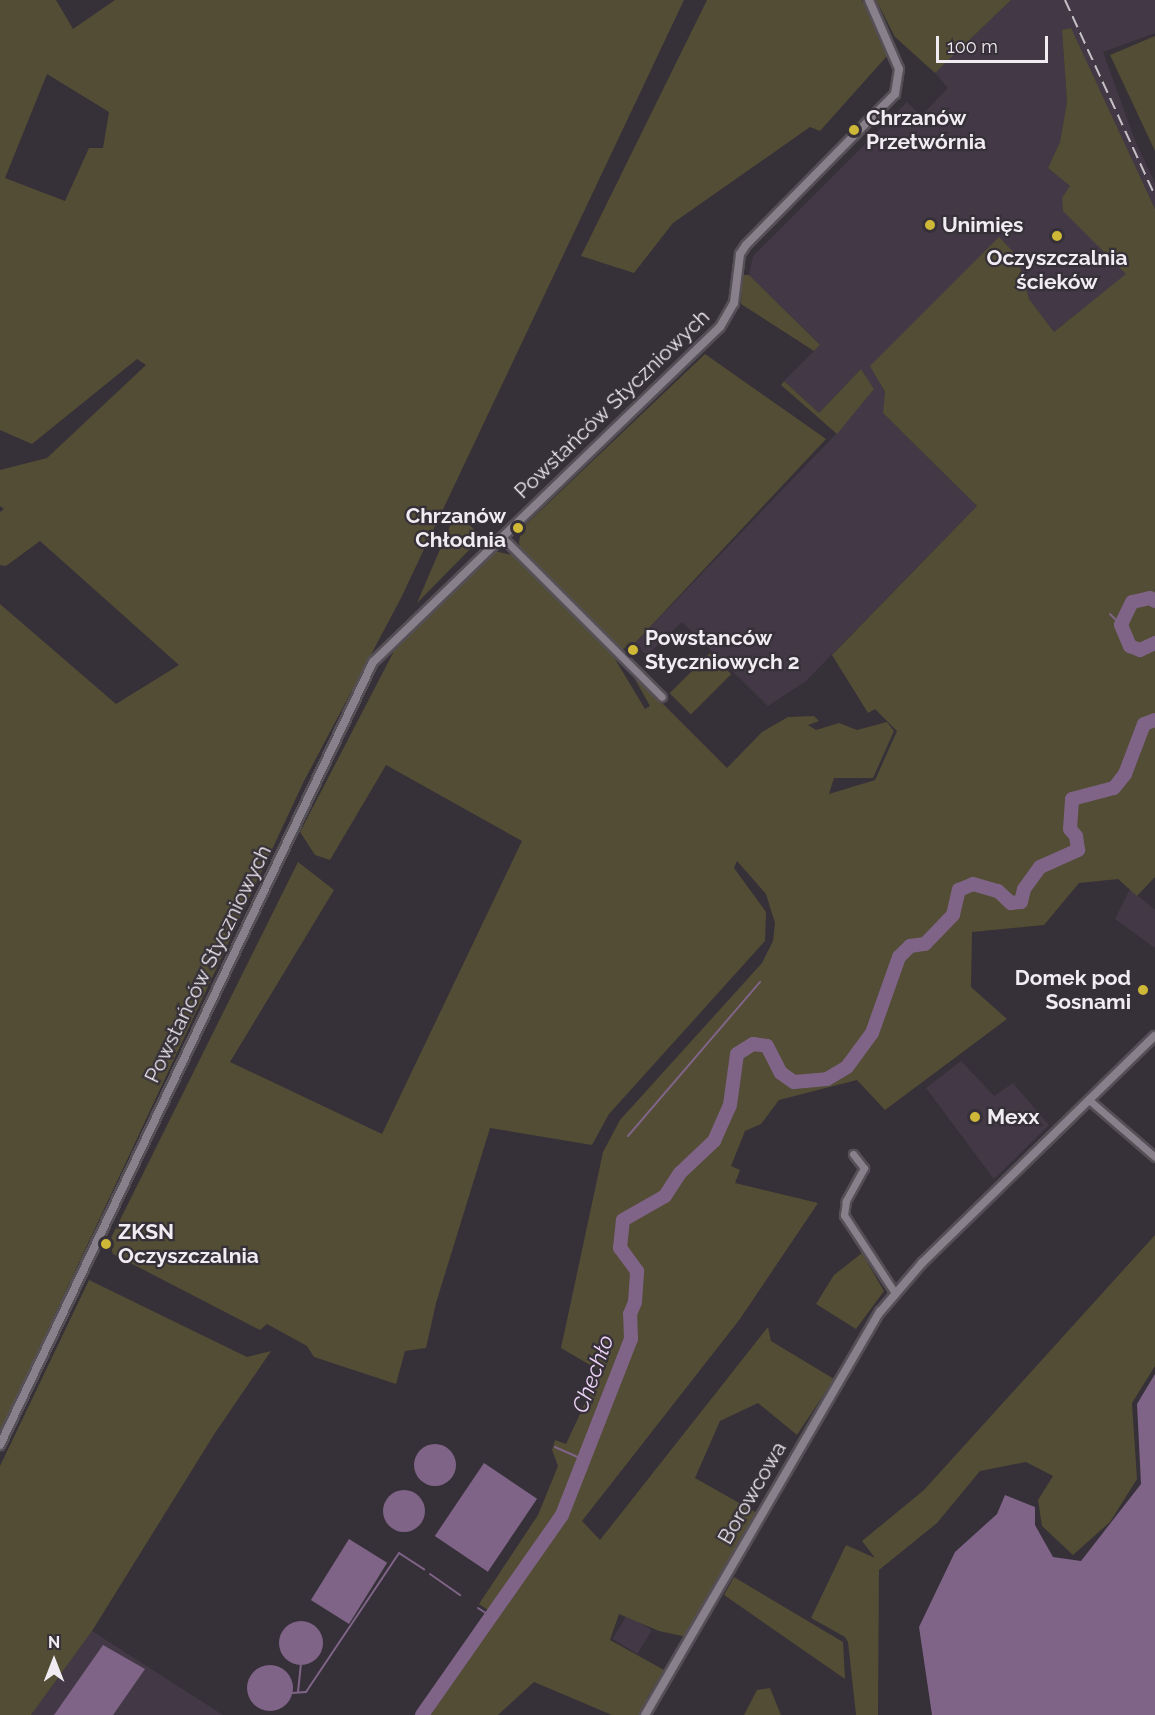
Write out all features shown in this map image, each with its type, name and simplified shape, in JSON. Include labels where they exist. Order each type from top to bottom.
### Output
[{"type":"street","name":"Powstańców Styczniowych","points":[[0,1445],[364,677],[382,650],[720,327],[734,303],[740,254],[746,244],[895,94],[899,69],[869,0]]},
{"type":"street","points":[[502,537],[662,697]]},
{"type":"street","name":"Borowcowa","points":[[645,1715],[840,1377],[895,1293],[1155,1036]]},
{"type":"street","points":[[1089,1100],[1155,1156]]},
{"type":"street","points":[[853,1154],[864,1167],[846,1201],[844,1215],[895,1293]]},
{"type":"shaded area","points":[[0,0],[56,0],[73,29],[115,0],[684,0],[401,598],[304,781],[0,1432],[0,604],[116,704],[179,665],[40,541],[6,566],[0,565],[0,512],[4,509],[0,506],[0,470],[47,458],[146,365],[137,359],[32,444],[0,430]],"holes":[[[47,74],[109,112],[103,148],[89,148],[65,201],[5,178]]]},
{"type":"shaded area","points":[[707,0],[862,0],[887,56],[820,131],[810,127],[673,223],[634,273],[581,256]]},
{"type":"shaded area","points":[[876,0],[1011,0],[935,73],[895,37]]},
{"type":"shaded area","points":[[1011,0],[1155,0],[1155,33],[1103,52],[1136,143],[1155,183],[1155,209],[1071,29],[1062,30],[1067,102],[1060,142],[1048,168],[1070,186],[1064,211],[1127,274],[1054,332],[1029,299],[1017,256],[871,366],[885,393],[883,413],[977,506],[806,681],[768,706],[682,622],[647,655],[634,644],[838,432],[874,389],[861,369],[819,413],[784,381],[820,345],[749,275],[753,256],[907,102],[921,116],[948,88],[935,73]]},
{"type":"shaded area","points":[[1071,28],[1155,209],[1155,877],[1137,896],[1118,879],[1079,883],[1044,925],[972,932],[971,987],[1007,1019],[885,1110],[857,1080],[779,1100],[761,1124],[745,1131],[731,1166],[740,1170],[735,1183],[818,1203],[740,1319],[582,1521],[600,1540],[768,1327],[771,1341],[834,1379],[797,1435],[758,1403],[720,1421],[695,1478],[757,1513],[687,1637],[659,1631],[619,1614],[610,1640],[664,1670],[648,1696],[643,1715],[612,1715],[534,1682],[498,1715],[429,1715],[541,1555],[567,1512],[582,1476],[574,1473],[559,1514],[491,1612],[479,1604],[538,1515],[558,1466],[552,1450],[555,1440],[566,1444],[600,1371],[561,1348],[603,1152],[620,1120],[762,963],[773,941],[775,923],[766,894],[737,861],[734,868],[766,912],[765,941],[609,1114],[592,1145],[490,1128],[436,1303],[426,1348],[405,1351],[396,1384],[314,1357],[307,1346],[267,1324],[260,1330],[113,1254],[109,1242],[298,862],[334,890],[230,1062],[382,1134],[522,841],[386,765],[330,860],[315,855],[300,832],[394,651],[494,551],[517,556],[522,552],[519,543],[521,529],[705,354],[826,439],[634,644],[612,654],[645,709],[650,706],[631,672],[727,768],[762,732],[788,717],[814,716],[819,721],[808,725],[816,730],[839,723],[857,730],[887,722],[894,731],[873,778],[834,778],[829,794],[875,780],[897,731],[875,709],[868,713],[832,655],[977,506],[883,413],[885,392],[870,366],[999,237],[1017,256],[1029,299],[1054,332],[1126,274],[1063,211],[1062,198],[1070,186],[1048,168],[1060,142],[1067,102],[1062,30]]},
{"type":"shaded area","points":[[1155,36],[1155,151],[1110,55]]},
{"type":"shaded area","points":[[742,275],[749,275],[820,345],[814,351],[741,304]]},
{"type":"shaded area","points":[[861,369],[874,389],[837,434],[781,385],[784,381],[819,413]]},
{"type":"shaded area","points":[[456,512],[482,537],[417,603]]},
{"type":"shaded area","points":[[710,653],[731,674],[691,715],[670,693]]},
{"type":"shaded area","points":[[1130,889],[1155,910],[1155,948],[1115,919]]},
{"type":"shaded area","points":[[961,1061],[994,1096],[1013,1083],[1049,1125],[994,1179],[926,1088]]},
{"type":"shaded area","points":[[1155,1235],[1155,1366],[1132,1403],[1137,1479],[1110,1522],[1073,1555],[1042,1526],[1038,1500],[1053,1476],[1026,1462],[980,1471],[937,1523],[879,1570],[878,1715],[856,1715],[848,1642],[845,1637],[811,1618],[846,1545],[875,1558],[862,1541],[924,1490]]},
{"type":"shaded area","points":[[862,1253],[884,1291],[856,1329],[816,1304],[834,1275]]},
{"type":"shaded area","points":[[89,1280],[247,1357],[271,1351],[215,1433],[92,1631],[31,1715],[0,1715],[0,1466]]},
{"type":"shaded area","points":[[1155,1374],[1155,1715],[932,1715],[919,1627],[955,1552],[997,1514],[1005,1495],[1035,1507],[1035,1525],[1053,1557],[1081,1561],[1141,1484],[1137,1404]]},
{"type":"shaded area","points":[[435,1444],[450,1450],[456,1465],[450,1480],[435,1486],[420,1480],[414,1465],[420,1450]]},
{"type":"shaded area","points":[[484,1463],[537,1499],[488,1572],[435,1536]]},
{"type":"shaded area","points":[[404,1490],[419,1496],[425,1511],[419,1526],[404,1532],[389,1526],[383,1511],[389,1496]]},
{"type":"shaded area","points":[[349,1539],[387,1563],[349,1624],[311,1600]]},
{"type":"shaded area","points":[[734,1577],[843,1642],[845,1679],[724,1595]]},
{"type":"shaded area","points":[[627,1615],[652,1630],[637,1654],[613,1639]]},
{"type":"shaded area","points":[[301,1621],[310,1622],[317,1627],[322,1634],[322,1652],[317,1659],[310,1664],[301,1665],[292,1664],[285,1659],[280,1652],[279,1643],[280,1634],[285,1627],[292,1622]]},
{"type":"shaded area","points":[[92,1631],[223,1715],[31,1715]]},
{"type":"shaded area","points":[[103,1645],[145,1669],[113,1715],[54,1715]]},
{"type":"shaded area","points":[[270,1665],[286,1672],[293,1688],[286,1704],[270,1711],[254,1704],[247,1688],[254,1672]]},
{"type":"shaded area","points":[[770,1688],[781,1715],[744,1715],[757,1690]]},
{"type":"waterway","name":"Chechło","points":[[1155,601],[1150,598],[1132,602],[1121,625],[1130,646],[1140,650],[1155,643]]},
{"type":"waterway","points":[[1110,614],[1121,625]]},
{"type":"waterway","name":"Chechło","points":[[422,1715],[562,1515],[631,1339],[630,1314],[635,1302],[637,1271],[620,1248],[623,1220],[665,1196],[680,1173],[714,1141],[730,1105],[737,1054],[753,1044],[767,1046],[781,1073],[794,1082],[827,1079],[847,1067],[872,1033],[899,957],[910,946],[925,944],[953,915],[959,890],[973,884],[998,891],[1011,903],[1021,902],[1024,889],[1040,867],[1078,850],[1076,836],[1070,829],[1072,799],[1114,788],[1125,774],[1144,724],[1155,720]]},
{"type":"waterway","points":[[628,1136],[760,982]]},
{"type":"waterway","points":[[555,1447],[584,1460]]},
{"type":"waterway","points":[[292,1693],[306,1692],[399,1553],[424,1569]]},
{"type":"waterway","points":[[430,1574],[460,1595]]},
{"type":"waterway","points":[[478,1608],[492,1617]]},
{"type":"waterway","points":[[298,1692],[301,1665]]},
{"type":"railway","points":[[1065,0],[1155,196]]},
{"type":"place","name":"Chrzanów Przetwórnia","points":[[854,130]]},
{"type":"place","name":"Unimięs","points":[[930,225]]},
{"type":"place","name":"Oczyszczalnia ścieków","points":[[1057,236]]},
{"type":"place","name":"Chrzanów Chłodnia","points":[[518,528]]},
{"type":"place","name":"Powstanców Styczniowych 2","points":[[633,650]]},
{"type":"place","name":"Domek pod Sosnami","points":[[1143,990]]},
{"type":"place","name":"Mexx","points":[[975,1117]]},
{"type":"place","name":"ZKSN Oczyszczalnia","points":[[106,1244]]}]
